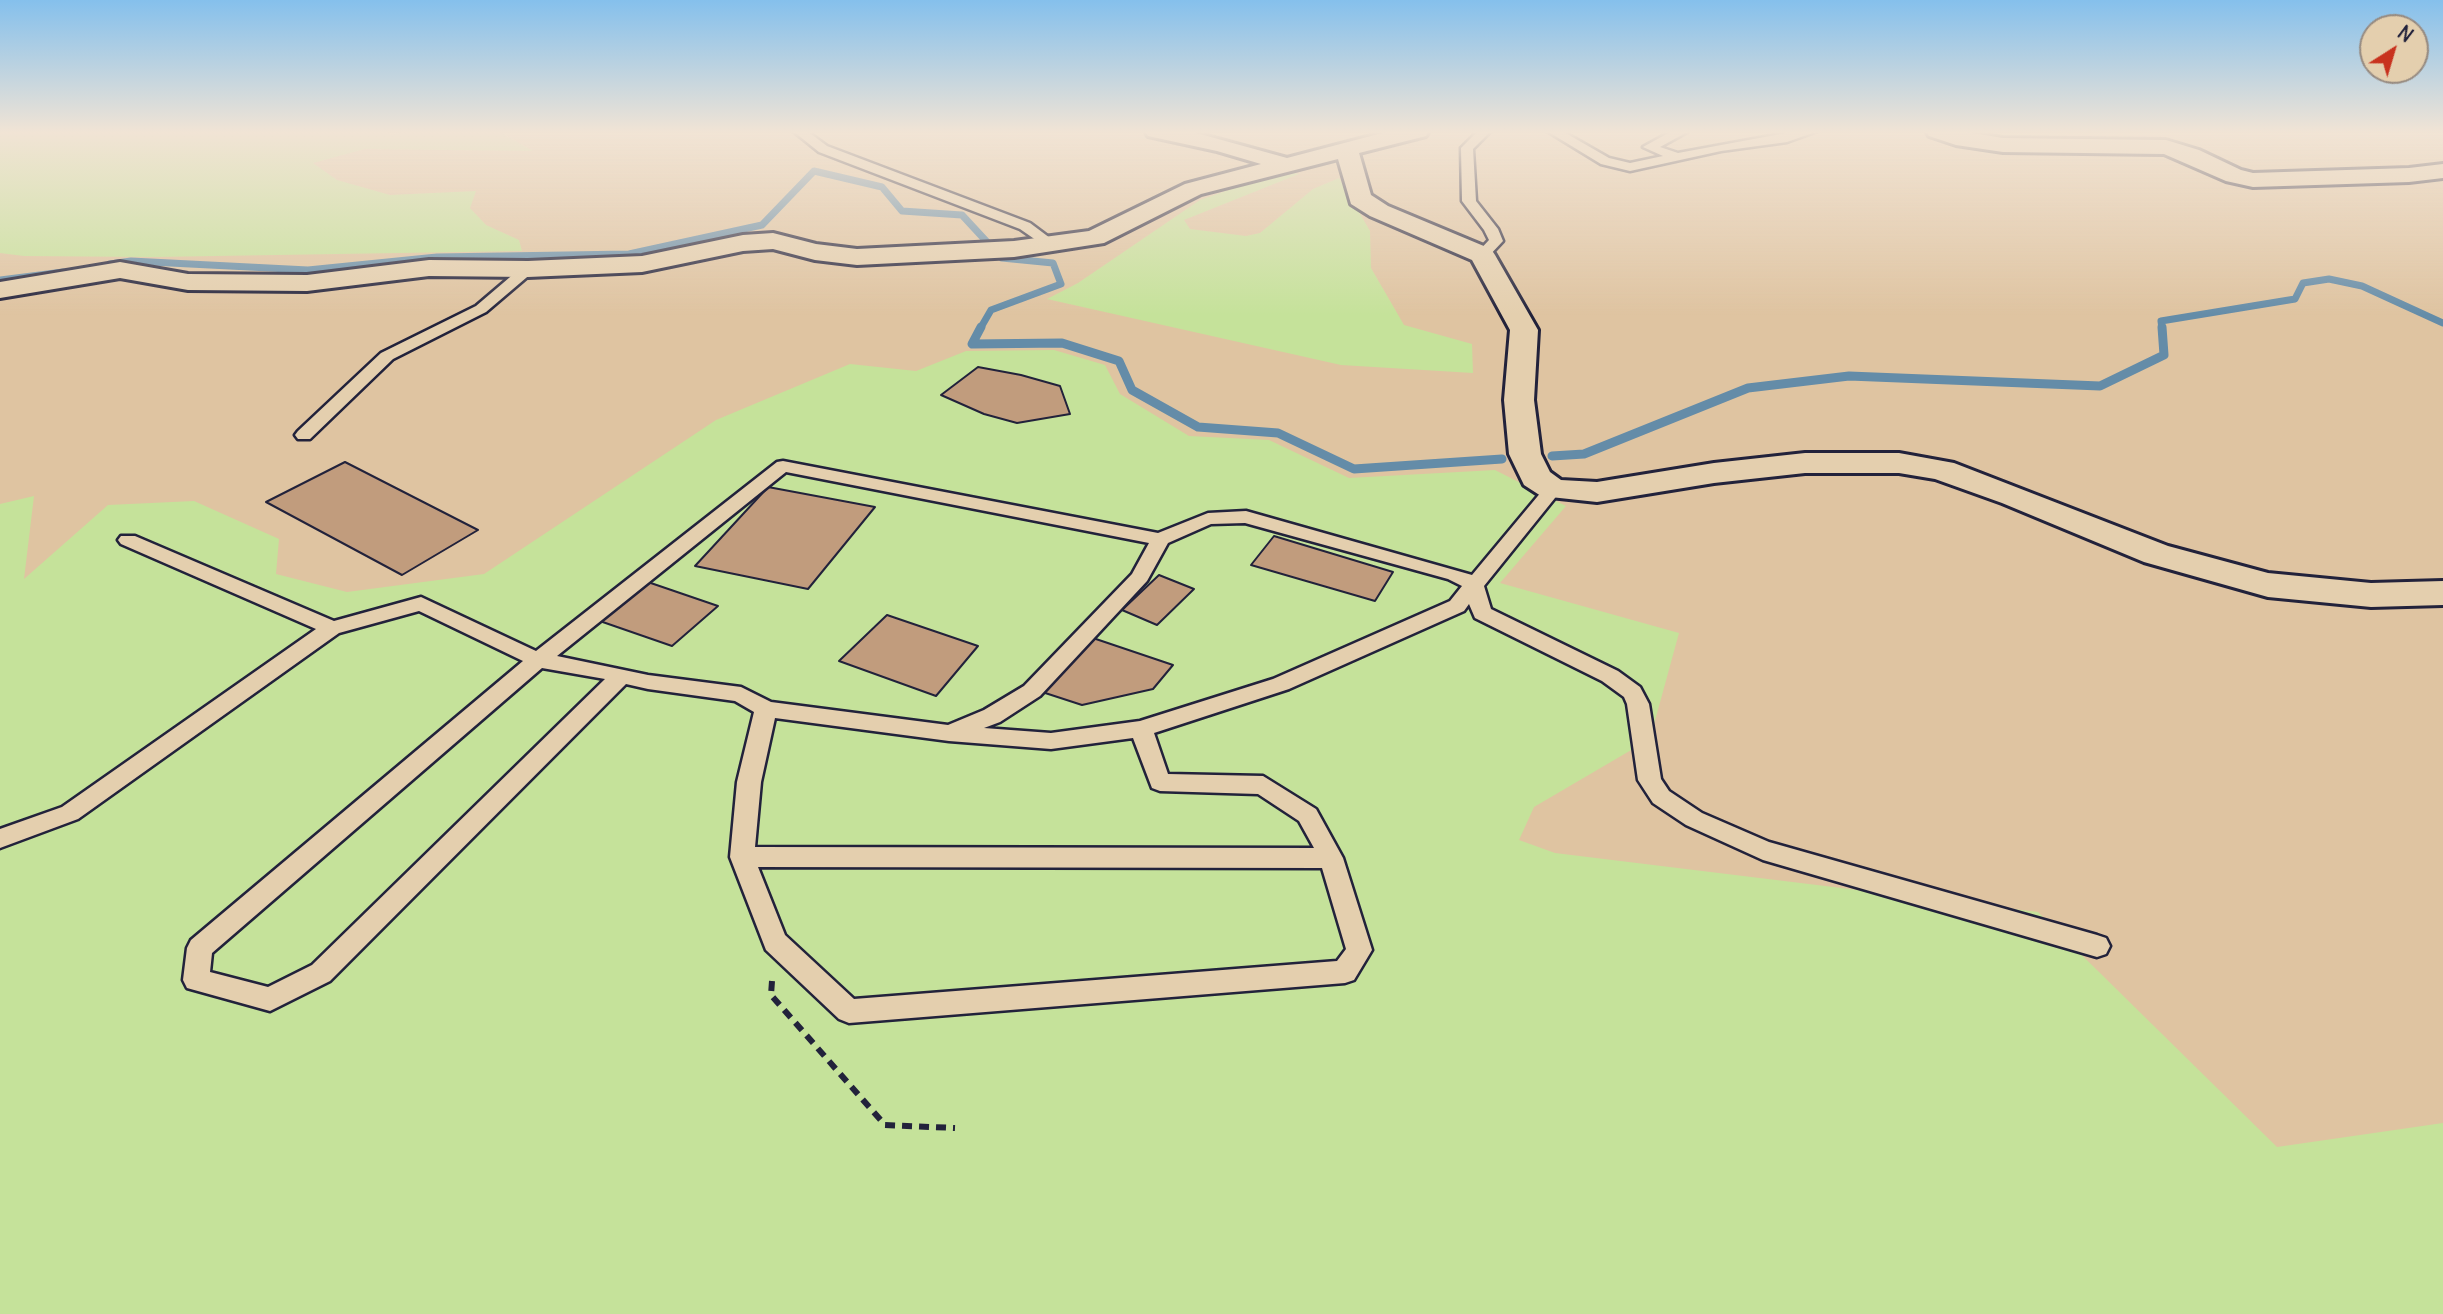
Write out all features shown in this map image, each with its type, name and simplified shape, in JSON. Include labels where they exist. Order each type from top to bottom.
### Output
[{"type":"street","points":[[0,290],[120,270],[188,282],[307,284],[429,268],[528,269],[642,264],[743,243],[773,240],[815,252],[857,257],[917,251],[1014,249],[1095,238],[1188,192]]},
{"type":"street","points":[[1358,192],[1360,199],[1379,211],[1482,256],[1524,330],[1519,400],[1525,454],[1536,478],[1553,489],[1597,492],[1714,473],[1805,463],[1899,463],[1942,470],[2014,496],[2156,554],[2268,585],[2371,595],[2443,593]]},
{"type":"lane","points":[[937,192],[1025,226],[1051,244]]},
{"type":"lane","points":[[1469,192],[1469,201],[1491,229],[1496,241],[1482,256]]},
{"type":"lane","points":[[304,436],[387,356],[481,309],[528,269]]},
{"type":"lane","points":[[622,675],[321,973],[270,999],[196,980],[200,948],[538,660],[783,466],[1160,539],[1208,519],[1247,517],[1455,575],[1474,584],[1482,613],[1610,676],[1632,692],[1639,704],[1650,780],[1661,797],[1694,820],[1763,850],[2097,946]]},
{"type":"lane","points":[[0,839],[70,813],[332,628],[421,604],[538,660],[648,682],[741,695],[766,709],[949,733],[1051,741],[1141,729],[1281,684],[1457,606],[1553,489]]},
{"type":"lane","points":[[949,733],[992,716],[1032,691],[1140,577],[1160,539]]},
{"type":"lane","points":[[128,540],[332,628]]},
{"type":"lane","points":[[766,709],[749,782],[742,858],[775,942],[849,1011],[1345,972],[1359,950],[1331,858],[1308,815],[1263,785],[1160,782],[1141,729]]},
{"type":"lane","points":[[742,858],[1331,858]]},
{"type":"path","points":[[775,942],[771,995],[885,1125],[955,1128]]},
{"type":"green space","points":[[0,192],[381,192],[390,195],[476,192],[470,208],[486,225],[519,240],[522,251],[153,257],[24,256],[0,253]]},
{"type":"green space","points":[[1222,192],[1253,192],[1184,220],[1190,229],[1246,236],[1260,233],[1309,192],[1347,192],[1370,231],[1371,268],[1404,325],[1472,344],[1473,373],[1341,365],[1047,299],[1078,283],[1200,200]]},
{"type":"green space","points":[[1054,350],[1105,365],[1120,394],[1189,436],[1269,440],[1349,478],[1495,470],[1566,506],[1500,583],[1679,633],[1650,739],[1534,807],[1519,840],[1555,853],[2038,912],[2277,1147],[2443,1123],[2443,1314],[0,1314],[0,504],[34,496],[24,579],[108,505],[194,501],[279,539],[276,574],[347,592],[484,574],[716,420],[850,364],[916,371],[966,351]]},
{"type":"building","points":[[978,367],[1060,386],[1070,414],[1017,423],[984,414],[941,395]]},
{"type":"building","points":[[345,462],[478,530],[402,575],[266,502]]},
{"type":"building","points":[[768,487],[875,507],[808,589],[695,566]]},
{"type":"building","points":[[1274,536],[1393,572],[1375,601],[1251,565]]},
{"type":"building","points":[[1159,575],[1194,589],[1157,625],[1122,610]]},
{"type":"building","points":[[642,580],[718,606],[672,646],[594,619]]},
{"type":"building","points":[[887,615],[978,646],[936,696],[839,661]]},
{"type":"building","points":[[1087,636],[1173,665],[1153,689],[1082,705],[1036,690]]},
{"type":"waterway","points":[[110,264],[131,261],[308,270],[437,257],[629,254],[762,225],[793,192]]},
{"type":"waterway","points":[[886,192],[902,211],[962,215],[987,242]]},
{"type":"waterway","points":[[980,329],[991,310],[1061,284],[1053,263],[1002,258]]},
{"type":"waterway","points":[[0,280],[63,272]]},
{"type":"waterway","points":[[2162,329],[2161,321],[2295,299],[2303,283],[2329,279],[2362,286],[2443,323]]},
{"type":"waterway","points":[[981,327],[972,344],[1062,343],[1119,361],[1132,390],[1198,427],[1278,433],[1354,469],[1502,459]]},
{"type":"waterway","points":[[1552,456],[1584,454],[1748,388],[1849,376],[2100,386],[2164,355],[2162,327]]}]
